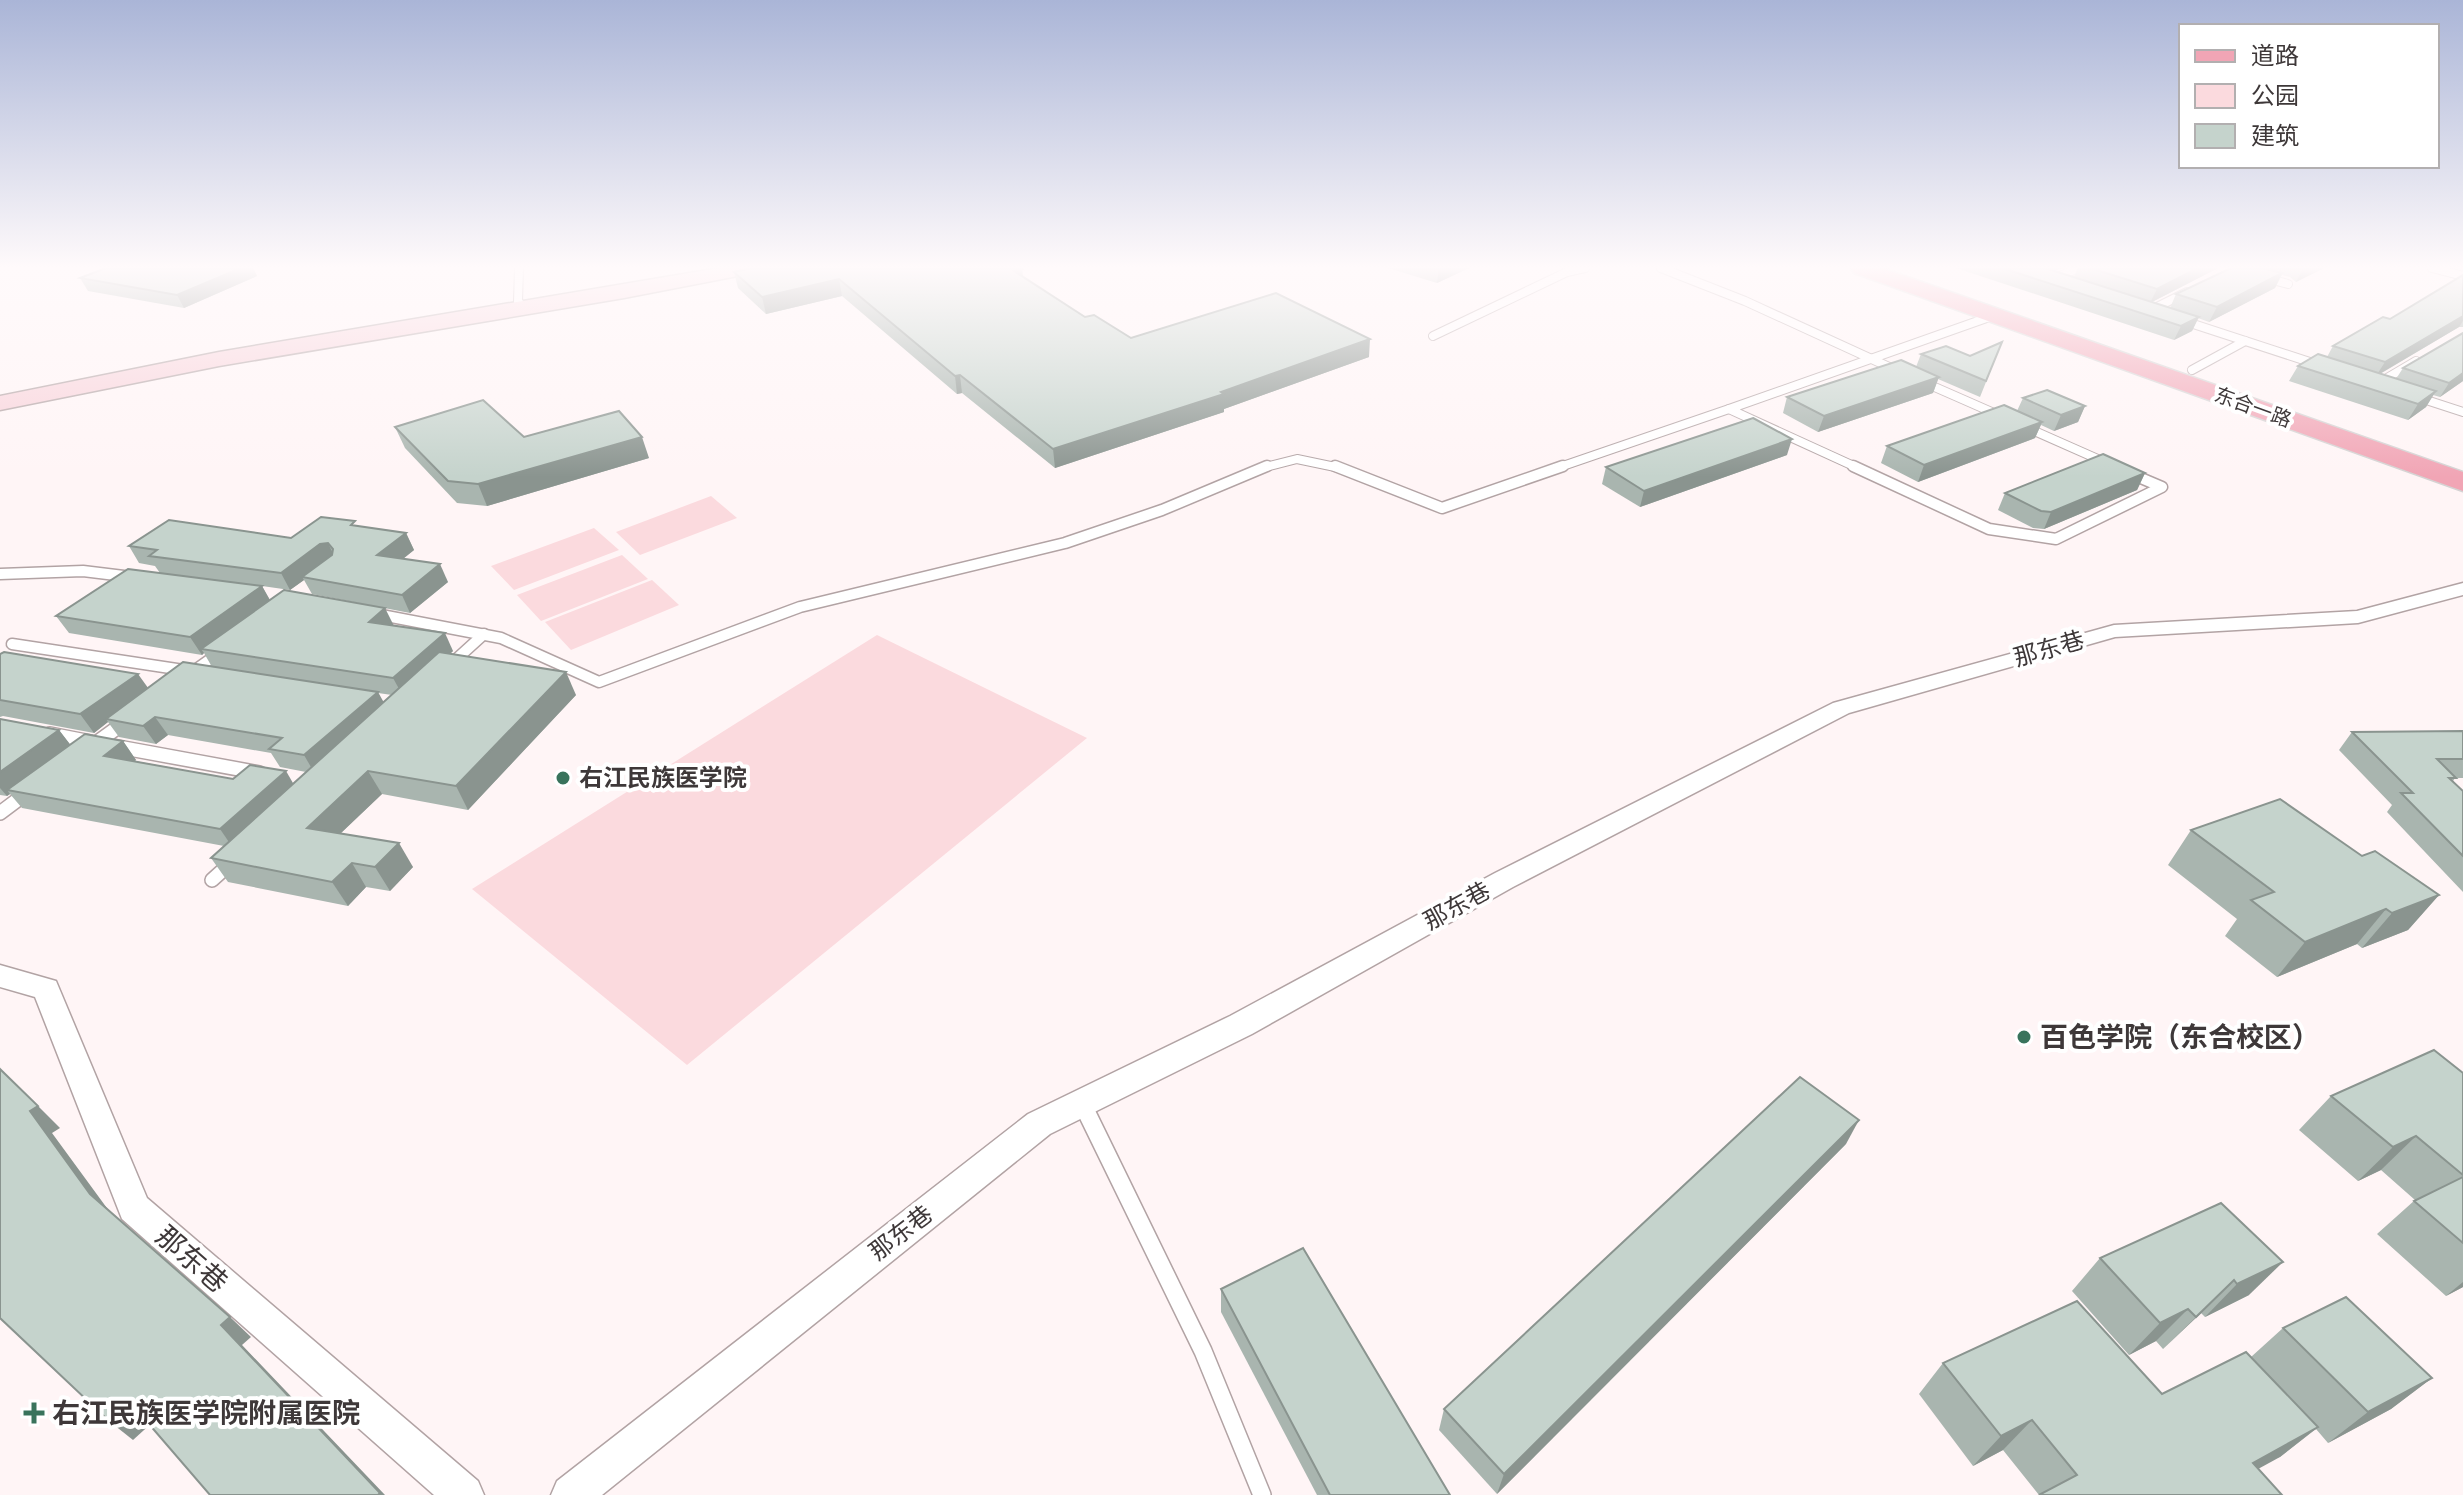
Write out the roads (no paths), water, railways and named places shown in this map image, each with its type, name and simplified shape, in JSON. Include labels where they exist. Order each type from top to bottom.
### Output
[{"type":"main road","points":[[0,394],[202,352],[299,338]]},
{"type":"main road","points":[[0,403],[339,338]]},
{"type":"main road","name":"东合一路","points":[[2059,338],[2463,482]]},
{"type":"main road","name":"东合一路","points":[[2099,338],[2463,465]]},
{"type":"street","name":"那东巷","points":[[571,1495],[1039,1124],[1241,1025],[1504,880],[1841,708],[2114,631],[2358,617],[2463,589]]},
{"type":"street","name":"那东巷","points":[[0,976],[46,989],[134,1208],[464,1495]]},
{"type":"lane","points":[[1729,409],[1989,529],[2056,539],[2162,487],[1824,338]]},
{"type":"lane","points":[[366,612],[501,638],[599,682],[800,607],[1065,543],[1162,510],[1268,466],[1297,459],[1329,464],[1442,508],[1930,338]]},
{"type":"lane","points":[[2235,338],[2333,370]]},
{"type":"lane","points":[[2192,370],[2245,341]]},
{"type":"lane","points":[[2377,384],[2426,355]]},
{"type":"lane","points":[[2363,379],[2392,389]]},
{"type":"lane","points":[[2406,393],[2463,412]]},
{"type":"lane","points":[[0,574],[83,571],[145,579]]},
{"type":"lane","points":[[440,675],[484,634]]},
{"type":"lane","points":[[12,644],[208,674]]},
{"type":"lane","points":[[181,681],[230,644]]},
{"type":"lane","points":[[84,752],[133,716]]},
{"type":"lane","points":[[41,732],[273,776]]},
{"type":"lane","points":[[0,813],[36,787]]},
{"type":"lane","points":[[212,880],[247,848]]},
{"type":"lane","points":[[1082,1103],[1203,1351],[1262,1495]]},
{"type":"place","name":"右江民族医学院","points":[[563,778]]},
{"type":"place","name":"百色学院（东合校区）","points":[[2024,1037]]},
{"type":"place","name":"右江民族医学院附属医院","points":[[34,1413]]}]
